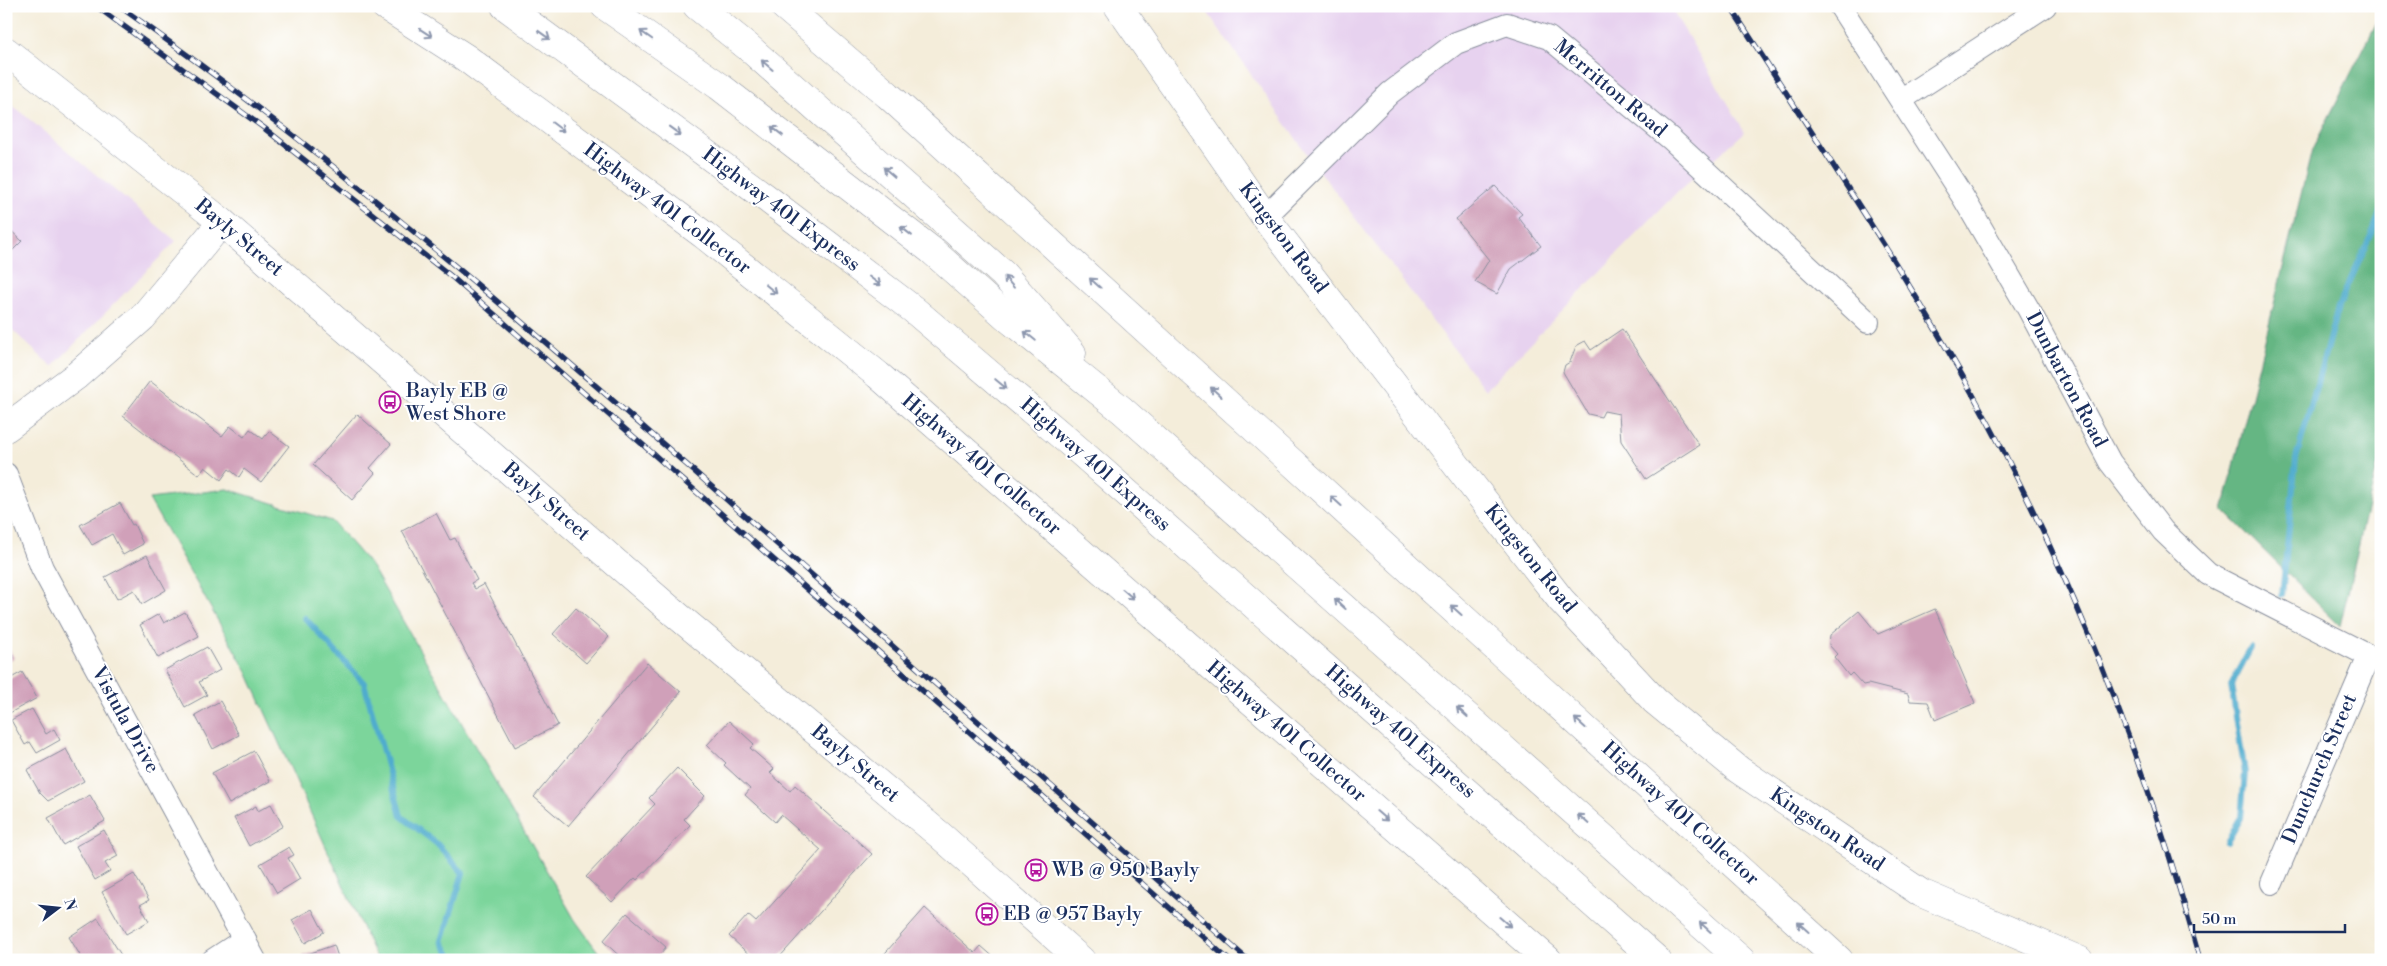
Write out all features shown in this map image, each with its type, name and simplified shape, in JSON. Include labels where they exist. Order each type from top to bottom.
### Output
[{"type":"main road","name":"Highway 401 Collector","points":[[385,6],[466,58],[704,235],[878,375],[1548,960]]},
{"type":"main road","name":"Highway 401 Express","points":[[505,6],[765,197],[914,310],[1076,448],[1657,960]]},
{"type":"main road","points":[[605,6],[720,86],[931,250],[1009,319],[1122,410],[1741,960]]},
{"type":"main road","points":[[697,6],[748,47],[1003,274],[1122,410]]},
{"type":"main road","name":"Highway 401 Collector","points":[[784,6],[903,108],[1839,960]]},
{"type":"main road","name":"Kingston Road","points":[[1118,6],[1265,217],[1561,600],[1655,700],[1739,770],[1921,893],[2079,960]]},
{"type":"main road","name":"Bayly Street","points":[[6,51],[222,222],[666,606],[941,836],[1081,960]]},
{"type":"main road","points":[[6,428],[76,376],[142,317],[222,222]]},
{"type":"street","name":"Dunbarton Road","points":[[1840,6],[1902,99],[1963,197],[2029,310],[2110,462],[2163,531],[2208,574],[2375,659]]},
{"type":"street","points":[[1902,99],[2045,6]]},
{"type":"street","name":"Merritton Road","points":[[1265,217],[1390,93],[1456,43],[1507,24],[1549,38],[1671,139],[1868,322]]},
{"type":"street","name":"Vistula Drive","points":[[6,474],[42,568],[255,960]]},
{"type":"street","name":"Dunchurch Street","points":[[2272,883],[2375,659]]},
{"type":"street","points":[[213,960],[245,939]]},
{"type":"shaded area","points":[[1203,6],[1670,6],[1745,132],[1678,191],[1485,390],[1309,157]]},
{"type":"shaded area","points":[[6,100],[176,241],[52,367],[6,324]]},
{"type":"green space","points":[[2381,14],[2381,450],[2340,626],[2223,510],[2312,150]]},
{"type":"green space","points":[[227,489],[332,521],[372,567],[575,920],[604,960],[377,960],[247,672],[149,499]]},
{"type":"building","points":[[1495,186],[1522,214],[1518,217],[1541,246],[1511,269],[1497,294],[1475,282],[1489,260],[1456,219]]},
{"type":"building","points":[[6,226],[22,241],[6,257]]},
{"type":"building","points":[[1622,329],[1699,445],[1646,479],[1621,441],[1619,414],[1604,411],[1601,417],[1588,414],[1563,372],[1565,365],[1570,362],[1576,346],[1585,341],[1591,350]]},
{"type":"building","points":[[150,381],[222,436],[230,426],[244,437],[250,429],[263,439],[269,431],[289,446],[261,482],[244,469],[239,477],[229,469],[221,480],[205,467],[199,475],[123,416]]},
{"type":"building","points":[[357,414],[391,444],[370,468],[375,473],[352,500],[313,465]]},
{"type":"building","points":[[120,503],[132,525],[134,524],[143,544],[123,555],[112,534],[92,545],[80,525]]},
{"type":"building","points":[[436,513],[450,540],[455,538],[477,580],[471,583],[475,589],[484,584],[558,725],[515,747],[402,531]]},
{"type":"building","points":[[147,555],[166,590],[142,604],[134,590],[117,599],[105,577]]},
{"type":"building","points":[[576,608],[609,637],[586,663],[553,634]]},
{"type":"building","points":[[1935,609],[1975,703],[1935,720],[1928,702],[1910,701],[1908,694],[1868,684],[1863,685],[1852,673],[1849,676],[1834,657],[1837,654],[1829,645],[1830,635],[1859,611],[1878,634]]},
{"type":"building","points":[[185,612],[199,636],[158,658],[140,625],[159,614],[164,623]]},
{"type":"building","points":[[6,643],[14,658],[6,662]]},
{"type":"building","points":[[207,647],[220,670],[199,682],[207,695],[185,707],[165,670]]},
{"type":"building","points":[[647,663],[681,692],[568,826],[534,797]]},
{"type":"building","points":[[22,672],[37,698],[6,715],[6,681]]},
{"type":"building","points":[[220,701],[239,735],[213,749],[195,715]]},
{"type":"building","points":[[32,709],[46,734],[54,729],[60,740],[37,753],[30,742],[25,745],[11,720]]},
{"type":"building","points":[[729,721],[754,744],[750,748],[774,769],[770,773],[790,791],[795,785],[872,854],[777,960],[755,960],[729,936],[748,915],[756,922],[821,850],[781,815],[775,822],[745,795],[750,789],[724,765],[726,763],[707,745]]},
{"type":"building","points":[[66,749],[84,781],[48,801],[40,793],[27,770]]},
{"type":"building","points":[[254,751],[270,781],[229,804],[212,773]]},
{"type":"building","points":[[677,768],[705,796],[684,819],[690,825],[637,880],[635,878],[612,902],[586,877],[655,804],[649,798]]},
{"type":"building","points":[[90,795],[105,821],[63,845],[48,818]]},
{"type":"building","points":[[271,804],[283,826],[249,846],[234,818],[256,806],[258,811]]},
{"type":"building","points":[[104,830],[118,856],[105,863],[110,871],[95,880],[76,846]]},
{"type":"building","points":[[289,847],[294,855],[288,858],[300,879],[277,893],[260,864]]},
{"type":"building","points":[[6,848],[9,848],[11,864],[6,865]]},
{"type":"building","points":[[134,874],[149,900],[140,905],[149,921],[126,934],[102,892]]},
{"type":"building","points":[[925,908],[975,953],[981,946],[997,960],[954,960],[950,956],[947,960],[879,960]]},
{"type":"building","points":[[312,909],[324,932],[305,943],[292,920]]},
{"type":"building","points":[[627,913],[666,947],[655,960],[624,960],[603,941]]},
{"type":"building","points":[[98,918],[121,955],[114,960],[83,960],[69,937]]},
{"type":"building","points":[[334,945],[339,960],[304,960],[302,956]]},
{"type":"waterway","points":[[2282,595],[2296,459],[2338,307],[2374,229],[2381,209]]},
{"type":"waterway","points":[[305,618],[364,683],[401,816],[437,844],[463,873],[442,941],[453,960]]},
{"type":"waterway","points":[[2227,842],[2241,818],[2245,773],[2231,685],[2251,648]]},
{"type":"railway","points":[[96,6],[264,128],[452,277],[1229,960]]},
{"type":"railway","points":[[119,6],[197,62],[350,180],[500,303],[719,493],[1248,960]]},
{"type":"railway","points":[[1730,6],[1854,198],[1944,343],[2008,460],[2042,529],[2103,670],[2130,741],[2156,814],[2200,960]]},
{"type":"place","name":"Bayly EB @ West Shore","points":[[390,402]]},
{"type":"place","name":"WB @ 950 Bayly","points":[[1036,870]]},
{"type":"place","name":"EB @ 957 Bayly","points":[[987,914]]}]
